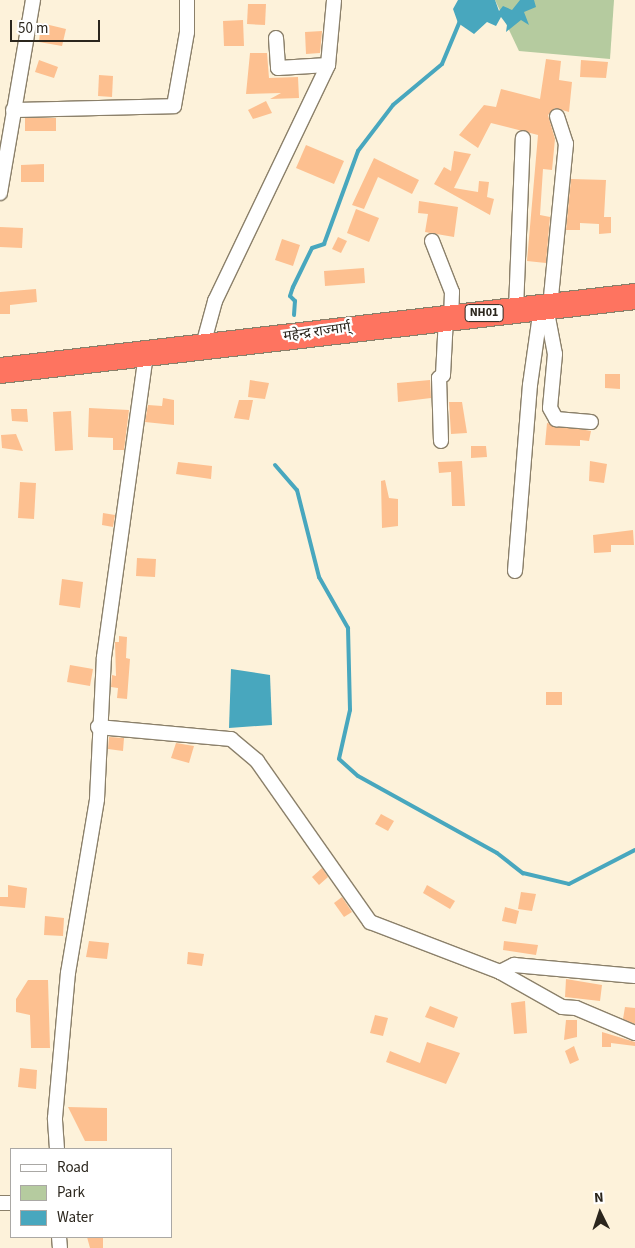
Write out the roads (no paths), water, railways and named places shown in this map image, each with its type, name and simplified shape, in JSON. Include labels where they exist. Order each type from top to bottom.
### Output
[{"type":"highway","name":"महेन्द्र राज्मार्ग्","points":[[0,370],[203,345],[268,339],[332,329],[449,318],[635,296]]},
{"type":"street","points":[[0,193],[33,0]]},
{"type":"street","points":[[13,110],[174,106],[187,32],[187,0]]},
{"type":"street","points":[[203,345],[215,301],[328,65],[334,0]]},
{"type":"street","points":[[276,38],[278,68],[328,65]]},
{"type":"street","points":[[516,571],[530,385],[546,307],[566,144],[557,116]]},
{"type":"street","points":[[516,309],[523,138]]},
{"type":"street","points":[[432,241],[452,292],[443,375],[440,378],[442,440]]},
{"type":"street","points":[[546,307],[555,346],[550,408],[556,419],[592,422]]},
{"type":"street","points":[[57,1148],[56,1118],[68,973],[97,799],[98,727],[116,550],[146,353]]},
{"type":"street","points":[[98,727],[231,739],[257,762],[363,916],[392,933],[432,944],[500,972],[562,1007],[576,1008],[635,1033]]},
{"type":"street","points":[[500,972],[514,965],[635,976]]},
{"type":"water","points":[[458,0],[495,0],[499,11],[503,6],[512,10],[520,0],[534,0],[536,7],[524,12],[529,25],[521,20],[506,32],[507,25],[501,17],[496,26],[487,22],[474,34],[458,23],[453,9]]},
{"type":"water","points":[[231,669],[270,675],[272,725],[229,728]]},
{"type":"waterway","points":[[294,315],[295,301],[290,296],[293,287],[312,248],[324,244],[358,151],[393,105],[442,64],[460,21]]},
{"type":"waterway","points":[[275,465],[297,490],[319,577],[348,628],[350,710],[339,759],[358,776],[497,853],[523,873],[569,884],[635,850]]}]
